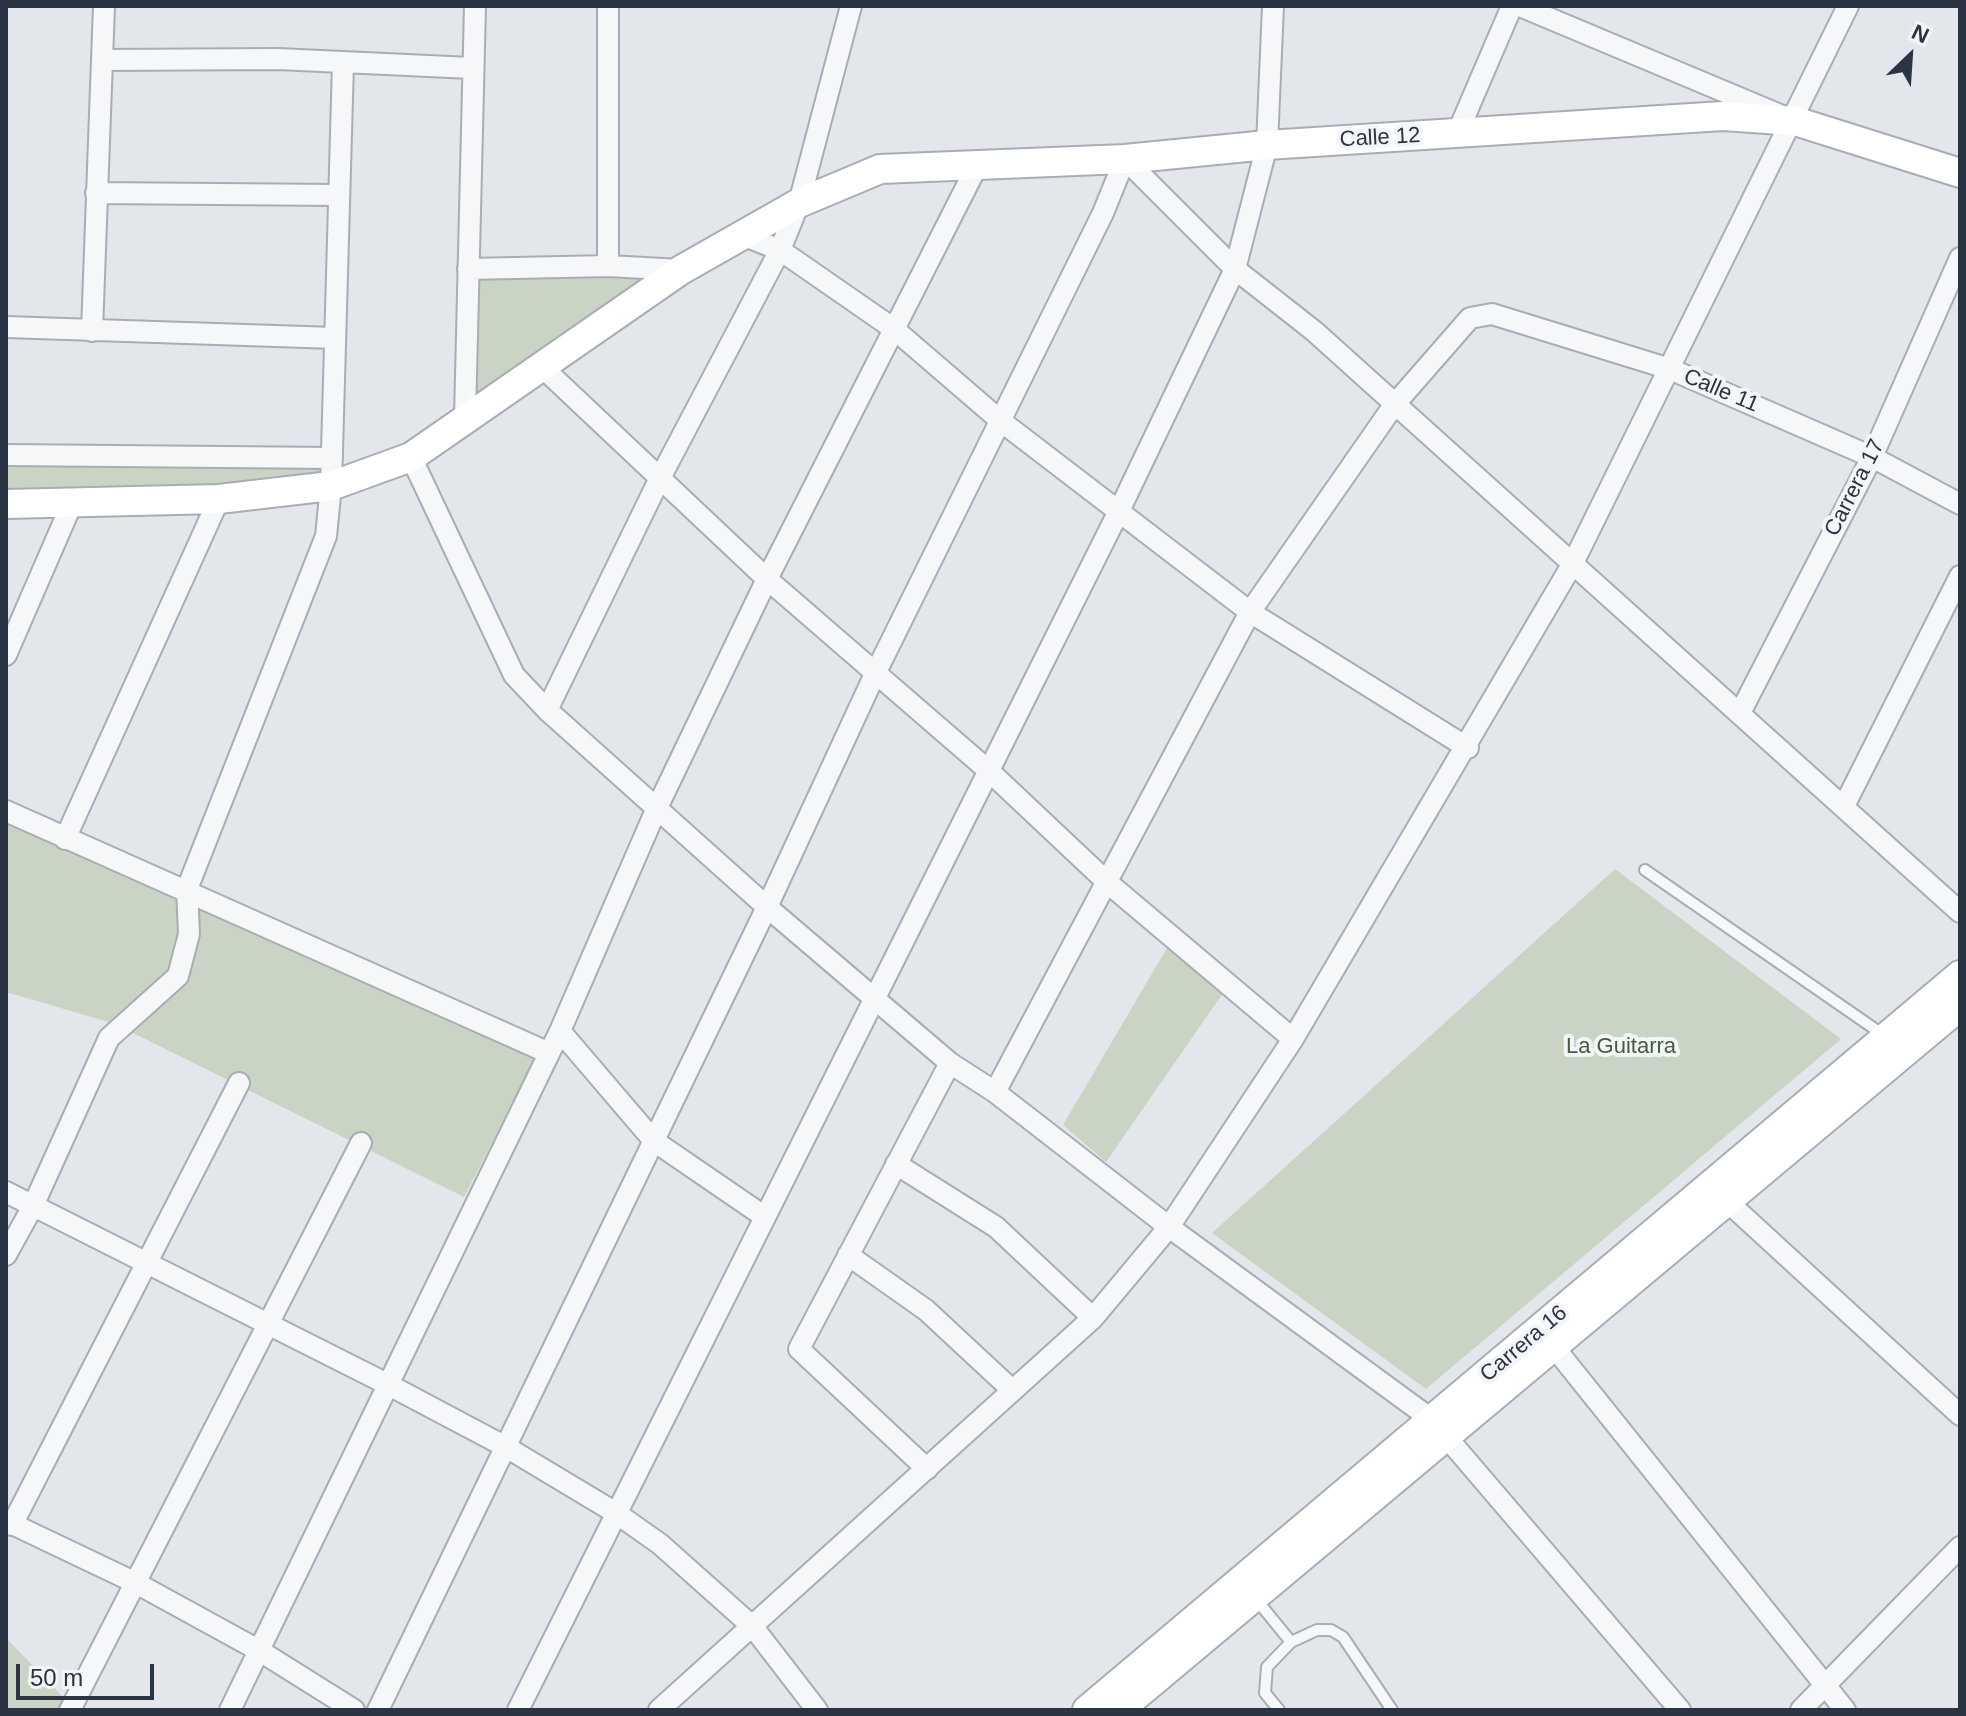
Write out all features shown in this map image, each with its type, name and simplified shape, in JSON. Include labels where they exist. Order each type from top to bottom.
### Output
[{"type":"main road","name":"Calle 12","points":[[6,504],[219,499],[331,486],[411,457],[681,270],[799,203],[880,169],[1125,159],[1267,145],[1723,116],[1795,121],[1960,173]]},
{"type":"main road","name":"Carrera 16","points":[[1720,1195],[1886,1037],[1960,975]]},
{"type":"main road","name":"Carrera 16","points":[[1087,1710],[1248,1589],[1720,1195],[1960,1006]]},
{"type":"main road","name":"Carrera 16","points":[[1119,1710],[1248,1589]]},
{"type":"street","points":[[92,331],[104,6]]},
{"type":"street","points":[[465,417],[471,68],[475,6]]},
{"type":"street","points":[[608,6],[608,266]]},
{"type":"street","points":[[547,710],[659,480],[780,250],[799,203],[851,6]]},
{"type":"street","points":[[518,1710],[1119,511],[1235,269],[1267,145],[1273,6]]},
{"type":"street","points":[[1457,134],[1512,6]]},
{"type":"street","points":[[1520,6],[1795,121]]},
{"type":"street","points":[[659,1710],[1093,1318],[1169,1227],[1293,1039],[1468,748],[1573,563],[1795,121],[1848,6]]},
{"type":"street","points":[[104,60],[278,59],[471,68]]},
{"type":"street","points":[[6,1255],[33,1206],[109,1038],[178,976],[189,934],[187,889],[326,536],[331,486],[343,63]]},
{"type":"street","points":[[378,1710],[767,907],[875,674],[1103,213],[1125,159],[1235,269],[1314,331],[1960,912]]},
{"type":"street","points":[[230,1710],[560,1031],[656,810],[767,579],[977,166]]},
{"type":"street","points":[[96,193],[337,195]]},
{"type":"street","points":[[745,236],[780,250],[894,329],[1002,422],[1250,612],[1468,748]]},
{"type":"street","name":"Carrera 17","points":[[1740,713],[1872,457],[1960,258]]},
{"type":"street","points":[[468,269],[608,266],[681,270]]},
{"type":"street","name":"Calle 11","points":[[1394,405],[1470,318],[1492,314],[1670,369],[1872,457],[1960,504]]},
{"type":"street","points":[[6,327],[335,338]]},
{"type":"street","points":[[541,366],[767,579],[989,771],[1108,883],[1293,1039]]},
{"type":"street","points":[[995,1092],[1250,612],[1394,405]]},
{"type":"street","points":[[6,455],[332,458]]},
{"type":"street","points":[[411,457],[514,675],[547,710],[656,810],[950,1063],[995,1092],[1169,1227],[1440,1428],[1680,1710]]},
{"type":"street","points":[[65,839],[219,499]]},
{"type":"street","points":[[6,655],[73,501]]},
{"type":"street","points":[[1844,806],[1960,576]]},
{"type":"street","points":[[6,811],[187,889],[549,1053]]},
{"type":"street","points":[[560,1031],[654,1141],[765,1217]]},
{"type":"street","points":[[927,1469],[799,1349],[950,1063]]},
{"type":"street","points":[[239,1083],[9,1523],[136,1583],[260,1651],[354,1710]]},
{"type":"street","points":[[70,1710],[361,1143]]},
{"type":"street","points":[[896,1164],[996,1227],[1093,1318]]},
{"type":"street","points":[[6,1192],[389,1385],[506,1447],[616,1513],[660,1544],[753,1627],[817,1710]]},
{"type":"street","points":[[1720,1195],[1960,1415]]},
{"type":"street","points":[[848,1255],[926,1310],[1011,1389]]},
{"type":"street","points":[[1547,1339],[1845,1710]]},
{"type":"street","points":[[1801,1710],[1960,1547]]},
{"type":"lane","points":[[1645,870],[1886,1037]]},
{"type":"lane","points":[[1248,1589],[1291,1642]]},
{"type":"lane","points":[[1279,1710],[1265,1693],[1267,1667],[1291,1642],[1317,1630],[1331,1630],[1343,1637],[1392,1710]]},
{"type":"green space","points":[[656,275],[472,400],[476,277]]},
{"type":"green space","points":[[6,460],[325,462],[323,478],[218,489],[6,492]]},
{"type":"green space","points":[[6,821],[62,849],[178,893],[180,933],[172,971],[112,1023],[6,992]]},
{"type":"green space","name":"La Guitarra","points":[[1615,869],[1841,1039],[1426,1389],[1212,1233]]},
{"type":"green space","points":[[198,901],[536,1058],[464,1197],[133,1033],[187,982],[200,935]]},
{"type":"green space","points":[[1167,948],[1223,993],[1106,1162],[1063,1125]]},
{"type":"green space","points":[[6,1638],[65,1699],[62,1710],[6,1710]]}]
